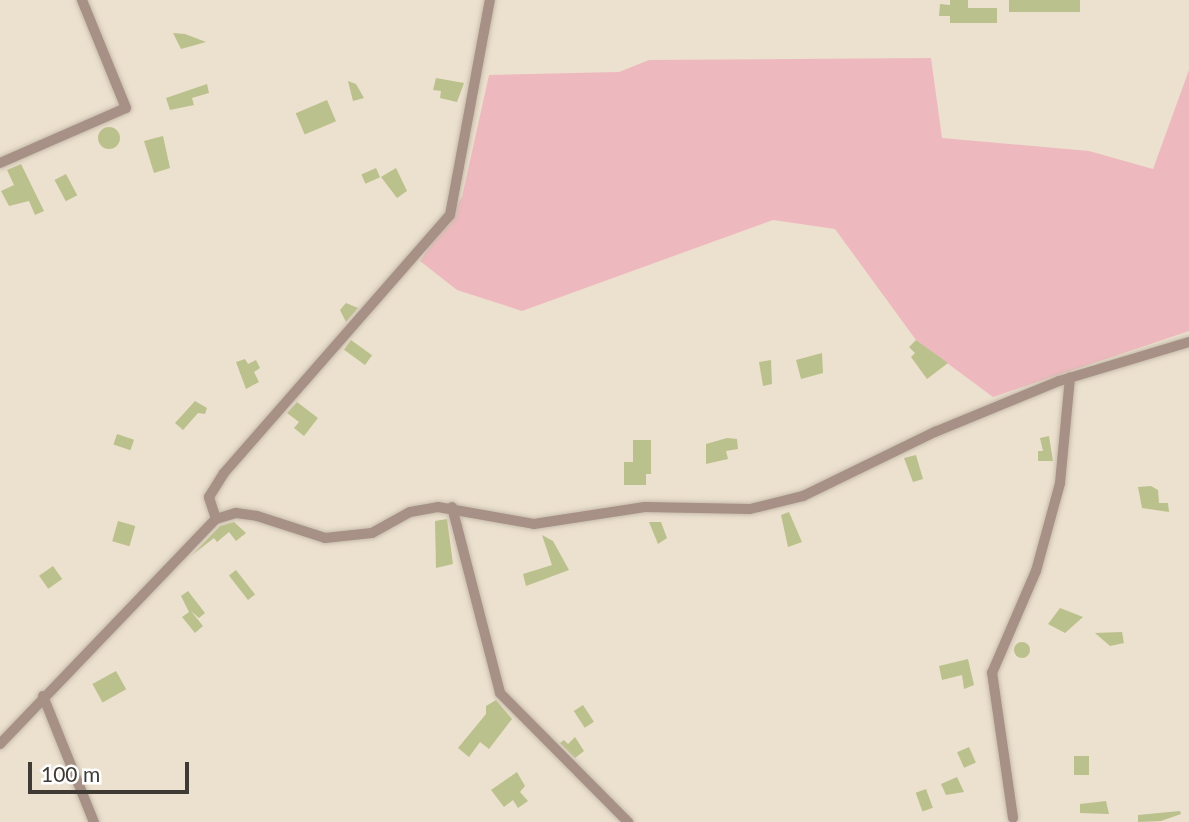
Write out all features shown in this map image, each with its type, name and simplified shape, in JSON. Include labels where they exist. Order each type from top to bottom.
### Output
[{"type":"street","points":[[0,163],[126,108],[82,0]]},
{"type":"street","points":[[216,519],[209,497],[224,473],[450,215],[491,0]]},
{"type":"street","points":[[0,744],[43,696],[216,519],[236,513],[257,516],[325,538],[372,533],[410,512],[452,507],[534,524],[645,507],[750,509],[803,496],[924,437],[1070,377],[1189,342]]},
{"type":"street","points":[[1013,818],[992,673],[1035,571],[1060,483],[1070,377]]},
{"type":"street","points":[[452,507],[500,693],[628,822]]},
{"type":"street","points":[[43,696],[94,822]]},
{"type":"shaded area","points":[[931,58],[942,138],[1089,151],[1153,169],[1189,70],[1189,331],[993,397],[916,340],[835,229],[773,220],[522,311],[457,290],[420,261],[462,197],[489,75],[619,72],[649,60]]},
{"type":"building","points":[[950,0],[968,0],[968,8],[997,8],[997,23],[950,23],[950,16],[939,16],[940,4],[950,5]]},
{"type":"building","points":[[1009,0],[1080,0],[1080,12],[1009,12]]},
{"type":"building","points":[[173,33],[185,34],[206,42],[181,49]]},
{"type":"building","points":[[436,78],[464,83],[457,102],[440,98],[441,91],[433,90]]},
{"type":"building","points":[[348,81],[356,84],[364,98],[353,101]]},
{"type":"building","points":[[207,84],[209,93],[192,98],[194,105],[170,110],[166,98]]},
{"type":"building","points":[[327,100],[336,121],[305,134],[296,113]]},
{"type":"building","points":[[109,127],[117,130],[120,138],[117,146],[109,149],[101,146],[98,138],[101,130]]},
{"type":"building","points":[[163,136],[170,168],[154,173],[144,141]]},
{"type":"building","points":[[21,164],[44,211],[35,215],[29,201],[9,206],[1,191],[14,185],[7,170]]},
{"type":"building","points":[[376,168],[380,177],[365,184],[361,175]]},
{"type":"building","points":[[396,168],[407,191],[397,198],[381,177]]},
{"type":"building","points":[[66,174],[77,195],[66,201],[55,180]]},
{"type":"building","points":[[346,303],[358,308],[346,322],[340,310]]},
{"type":"building","points":[[351,340],[372,355],[365,365],[344,350]]},
{"type":"building","points":[[916,340],[948,363],[927,379],[911,357],[915,353],[909,347]]},
{"type":"building","points":[[822,353],[823,373],[801,379],[796,360]]},
{"type":"building","points":[[245,359],[248,364],[256,360],[260,368],[254,372],[259,382],[246,389],[236,362]]},
{"type":"building","points":[[771,360],[772,384],[763,386],[759,362]]},
{"type":"building","points":[[195,401],[207,408],[205,414],[198,413],[183,430],[175,423]]},
{"type":"building","points":[[297,402],[318,418],[304,436],[294,428],[299,422],[287,413]]},
{"type":"building","points":[[117,434],[134,440],[130,450],[113,444]]},
{"type":"building","points":[[1049,436],[1053,461],[1038,461],[1038,451],[1043,451],[1040,438]]},
{"type":"building","points":[[727,438],[737,439],[738,449],[726,451],[728,459],[706,464],[706,444]]},
{"type":"building","points":[[633,440],[651,440],[651,474],[646,474],[646,485],[624,485],[624,462],[633,462]]},
{"type":"building","points":[[916,455],[923,479],[913,482],[904,458]]},
{"type":"building","points":[[1151,486],[1158,490],[1159,503],[1168,503],[1169,512],[1142,508],[1138,487]]},
{"type":"building","points":[[789,512],[802,542],[788,547],[781,515]]},
{"type":"building","points":[[447,519],[453,564],[436,568],[435,521]]},
{"type":"building","points":[[118,521],[135,526],[130,546],[112,541]]},
{"type":"building","points":[[234,522],[246,533],[236,541],[229,532],[217,542],[214,538],[192,555],[220,526]]},
{"type":"building","points":[[649,522],[661,522],[667,538],[658,544]]},
{"type":"building","points":[[542,535],[553,541],[569,570],[526,586],[523,574],[552,565]]},
{"type":"building","points":[[53,566],[62,579],[48,589],[39,576]]},
{"type":"building","points":[[236,570],[255,594],[248,600],[229,576]]},
{"type":"building","points":[[188,591],[205,613],[199,618],[191,611],[203,626],[195,633],[182,617],[189,612],[181,596]]},
{"type":"building","points":[[1060,608],[1083,617],[1065,633],[1048,624]]},
{"type":"building","points":[[1122,632],[1124,643],[1110,646],[1095,633]]},
{"type":"building","points":[[1022,642],[1028,644],[1028,656],[1022,658],[1016,656],[1014,650],[1016,644]]},
{"type":"building","points":[[968,659],[974,685],[964,689],[962,675],[942,680],[939,666]]},
{"type":"building","points":[[116,671],[126,689],[103,702],[92,684]]},
{"type":"building","points":[[496,700],[512,719],[489,749],[480,742],[469,757],[458,748],[486,714],[486,706]]},
{"type":"building","points":[[583,705],[594,722],[585,728],[574,711]]},
{"type":"building","points":[[575,737],[584,751],[575,758],[560,743],[564,740],[568,744]]},
{"type":"building","points":[[969,747],[976,763],[964,768],[957,752]]},
{"type":"building","points":[[1074,756],[1089,756],[1089,775],[1074,775]]},
{"type":"building","points":[[517,772],[525,786],[520,792],[528,801],[518,808],[513,800],[504,807],[491,790]]},
{"type":"building","points":[[957,777],[964,792],[946,795],[941,784]]},
{"type":"building","points":[[926,789],[933,808],[923,812],[916,793]]},
{"type":"building","points":[[1106,801],[1109,814],[1080,813],[1080,804]]},
{"type":"building","points":[[1180,811],[1181,814],[1161,821],[1138,822],[1138,815]]}]
